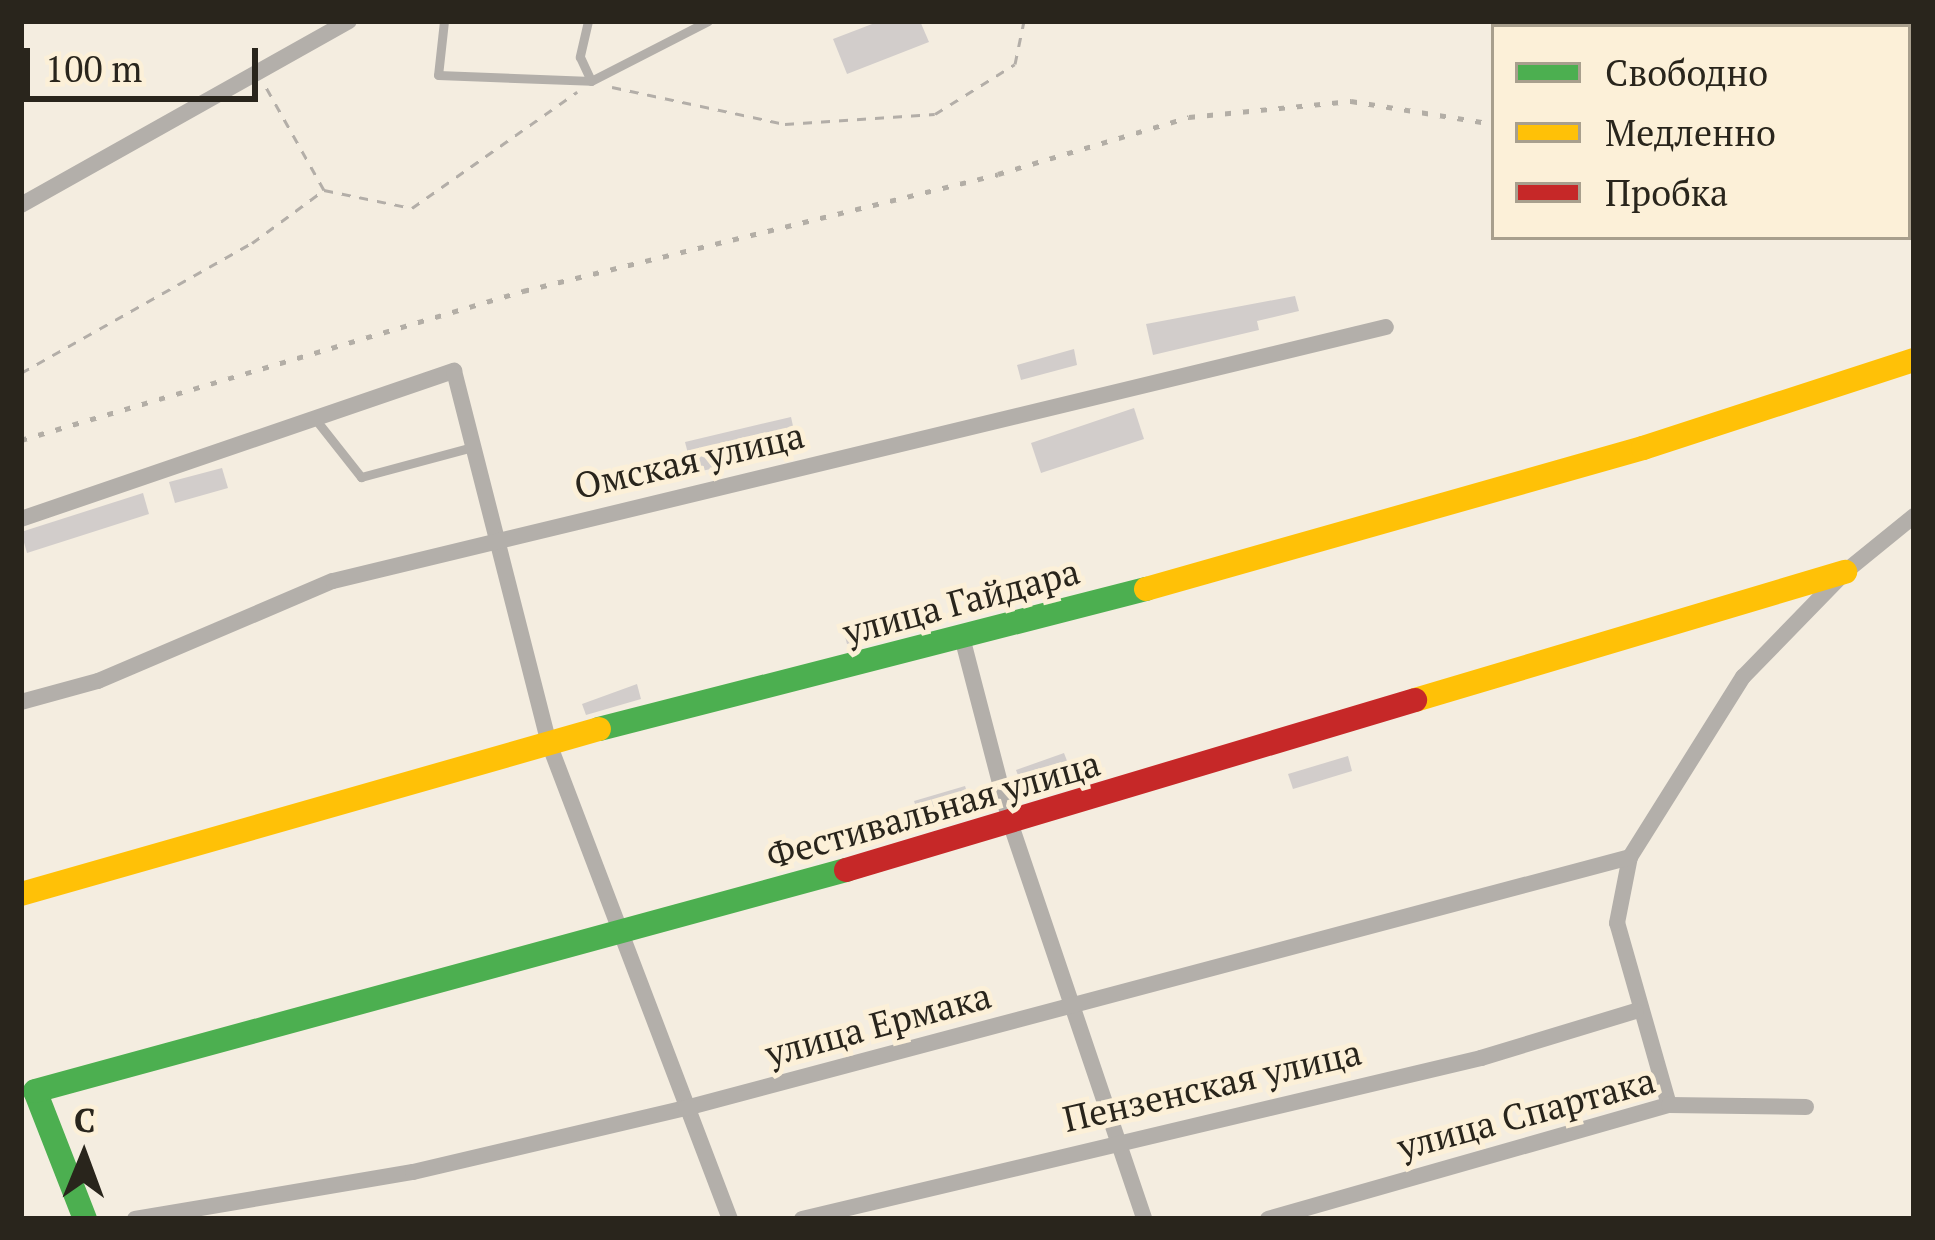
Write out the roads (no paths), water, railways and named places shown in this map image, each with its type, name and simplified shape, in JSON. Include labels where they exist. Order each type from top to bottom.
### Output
[{"type":"street","points":[[21,205],[260,76],[349,21]]},
{"type":"street","name":"Омская улица","points":[[21,702],[98,681],[333,581],[1386,327]]},
{"type":"street","name":"улица Гайдара","points":[[21,893],[548,741],[963,641],[1642,448],[1914,360]]},
{"type":"street","points":[[21,519],[454,371],[548,741],[730,1219]]},
{"type":"street","points":[[1669,1105],[1636,1011],[1617,923],[1630,857],[1743,677],[1845,572],[1914,516]]},
{"type":"street","name":"Фестивальная улица","points":[[85,1219],[35,1091],[622,937],[1011,825],[1845,572]]},
{"type":"street","points":[[963,641],[1011,825],[1144,1219]]},
{"type":"street","name":"улица Ермака","points":[[135,1219],[413,1172],[686,1108],[1630,857]]},
{"type":"street","name":"Пензенская улица","points":[[802,1219],[1116,1139],[1480,1058],[1636,1011]]},
{"type":"street","name":"улица Спартака","points":[[1268,1219],[1669,1105],[1806,1107]]},
{"type":"lane","points":[[444,21],[438,76],[591,81],[708,21]]},
{"type":"lane","points":[[588,21],[580,57],[591,81]]},
{"type":"lane","points":[[313,416],[362,477],[472,447]]},
{"type":"railway","points":[[21,440],[523,291],[998,174],[1189,117],[1351,101],[1491,124]]}]
